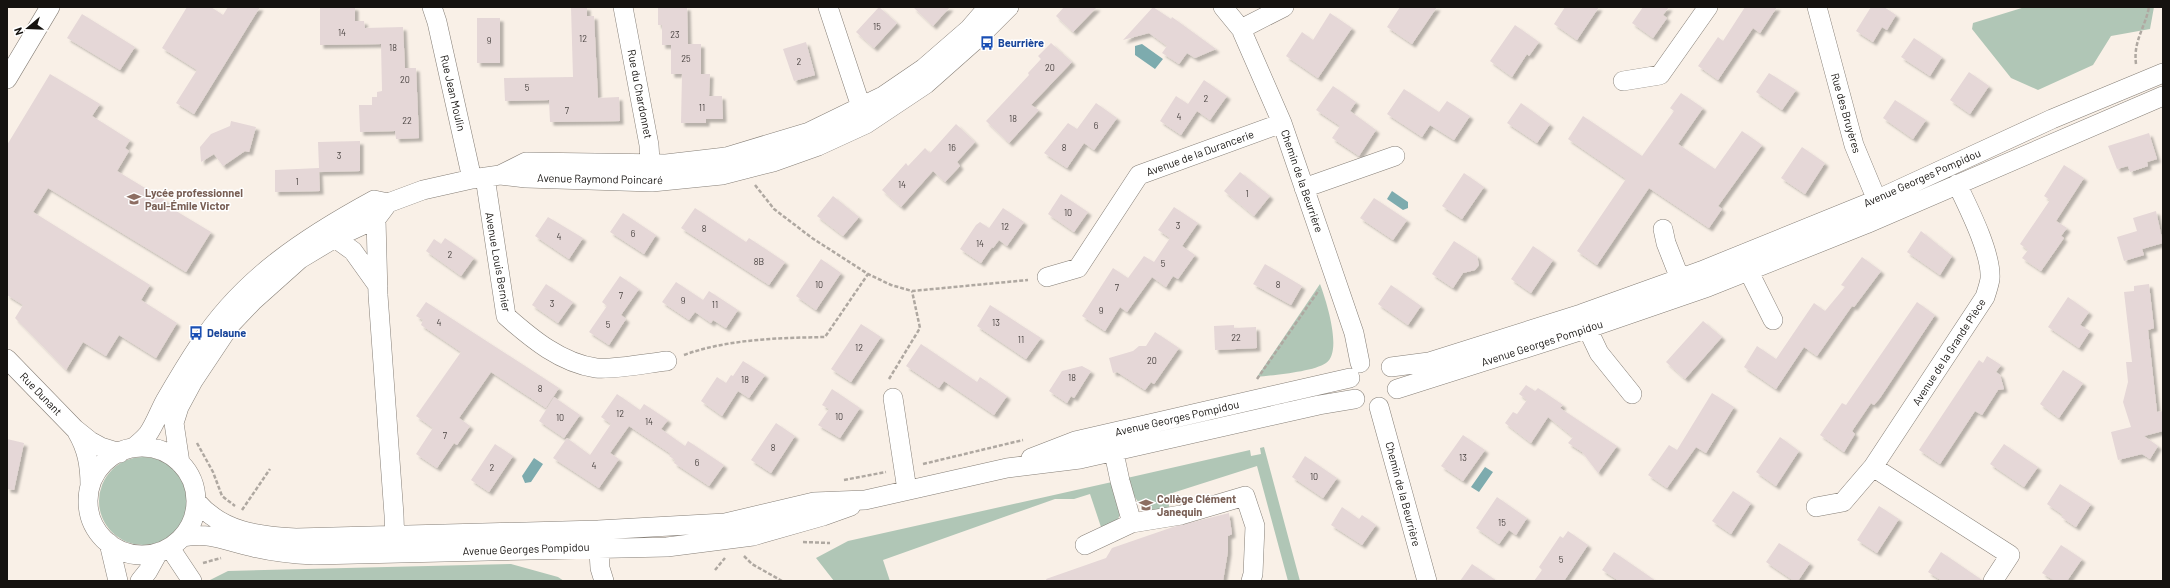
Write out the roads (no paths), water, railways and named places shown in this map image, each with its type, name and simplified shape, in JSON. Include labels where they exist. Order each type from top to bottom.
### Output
[{"type":"street","points":[[7,79],[50,7]]},
{"type":"street","name":"Rue Jean Moulin","points":[[432,7],[438,22],[485,177]]},
{"type":"street","name":"Rue du Chardonnet","points":[[624,7],[649,145],[651,173]]},
{"type":"street","points":[[828,7],[864,116]]},
{"type":"street","name":"Avenue Raymond Poincaré","points":[[864,116],[883,96],[924,68],[969,28],[988,7]]},
{"type":"street","name":"Avenue Raymond Poincaré","points":[[126,450],[148,434],[182,372],[200,343],[239,295],[290,250],[328,225],[374,200],[388,203],[423,190],[485,177],[526,178],[651,173],[722,175],[773,162],[818,146],[864,116],[926,84],[979,37],[1009,7]]},
{"type":"street","name":"Chemin de la Beurrière","points":[[1223,7],[1241,29],[1282,123],[1354,333],[1355,370]]},
{"type":"street","points":[[1241,29],[1284,7]]},
{"type":"street","points":[[1623,81],[1660,75],[1708,7]]},
{"type":"street","name":"Rue des Bruyères","points":[[1817,7],[1854,145],[1880,208]]},
{"type":"street","name":"Avenue Georges Pompidou","points":[[1880,208],[2052,119],[2163,73]]},
{"type":"street","name":"Avenue Georges Pompidou","points":[[1397,389],[1683,287],[1880,208],[1957,184],[2163,96]]},
{"type":"street","name":"Avenue de la Durancerie","points":[[1048,277],[1078,268],[1139,175],[1282,123]]},
{"type":"street","points":[[1304,188],[1395,156]]},
{"type":"street","name":"Avenue Louis Bernier","points":[[485,177],[487,202],[506,316],[534,340],[570,362],[597,368],[667,361]]},
{"type":"street","name":"Avenue de la Grande Pièce","points":[[1816,507],[1842,502],[1873,467],[1985,297],[1990,279],[1988,261],[1984,246],[1957,184]]},
{"type":"street","points":[[180,463],[174,423],[179,407],[193,381],[231,324],[253,301],[300,259],[336,238],[376,219],[388,203]]},
{"type":"street","points":[[376,219],[378,286],[394,544]]},
{"type":"street","points":[[1663,228],[1683,287]]},
{"type":"street","points":[[336,238],[353,250],[378,286]]},
{"type":"street","points":[[1747,262],[1773,320]]},
{"type":"street","points":[[1584,322],[1599,353],[1632,394]]},
{"type":"street","name":"Avenue Georges Pompidou","points":[[1112,442],[1355,370],[1371,360],[1382,361],[1391,367],[1430,362],[1584,322]]},
{"type":"street","name":"Rue Dunant","points":[[7,359],[75,429],[101,448],[126,450]]},
{"type":"street","points":[[1355,370],[1351,392],[1355,399],[1362,405],[1370,408],[1379,407],[1391,401],[1397,389],[1396,374],[1391,367]]},
{"type":"street","points":[[894,398],[907,490]]},
{"type":"street","name":"Avenue Georges Pompidou","points":[[170,546],[210,535],[251,547],[288,554],[394,544],[598,539],[666,547],[753,536],[823,516],[865,500],[1007,468],[1075,441],[1112,442],[1355,399]]},
{"type":"street","name":"Chemin de la Beurrière","points":[[1379,407],[1427,581]]},
{"type":"street","name":"Rue Dunant","points":[[75,429],[84,444],[90,463],[90,488]]},
{"type":"street","points":[[1112,442],[1120,480],[1132,524]]},
{"type":"street","points":[[140,581],[193,520],[196,501],[191,478],[180,463],[171,456],[155,449],[126,450],[101,467],[90,488],[89,503],[92,518],[98,532],[108,543],[120,550],[132,554],[145,555],[170,546]]},
{"type":"street","points":[[1873,467],[2010,555],[1993,581]]},
{"type":"street","points":[[1085,545],[1132,524],[1181,515],[1245,496],[1255,526],[1253,574],[1251,581]]},
{"type":"street","name":"Avenue Georges Pompidou","points":[[196,501],[206,513],[224,523],[261,536],[394,544]]},
{"type":"street","points":[[598,539],[600,568],[604,581]]},
{"type":"street","points":[[108,543],[118,581]]},
{"type":"street","points":[[170,546],[192,581]]},
{"type":"water","points":[[1142,44],[1163,59],[1155,69],[1135,55],[1135,46]]},
{"type":"water","points":[[1392,191],[1408,202],[1408,208],[1403,210],[1387,199]]},
{"type":"water","points":[[534,458],[543,464],[531,482],[525,483],[522,476]]},
{"type":"water","points":[[1485,467],[1493,472],[1479,492],[1471,487]]},
{"type":"place","name":"Beurrière","points":[[987,43]]},
{"type":"place","name":"Lycée professionnel Paul-Émile Victor","points":[[134,199]]},
{"type":"place","name":"Delaune","points":[[196,333]]},
{"type":"place","name":"Collège Clément Janequin","points":[[1146,505]]}]
